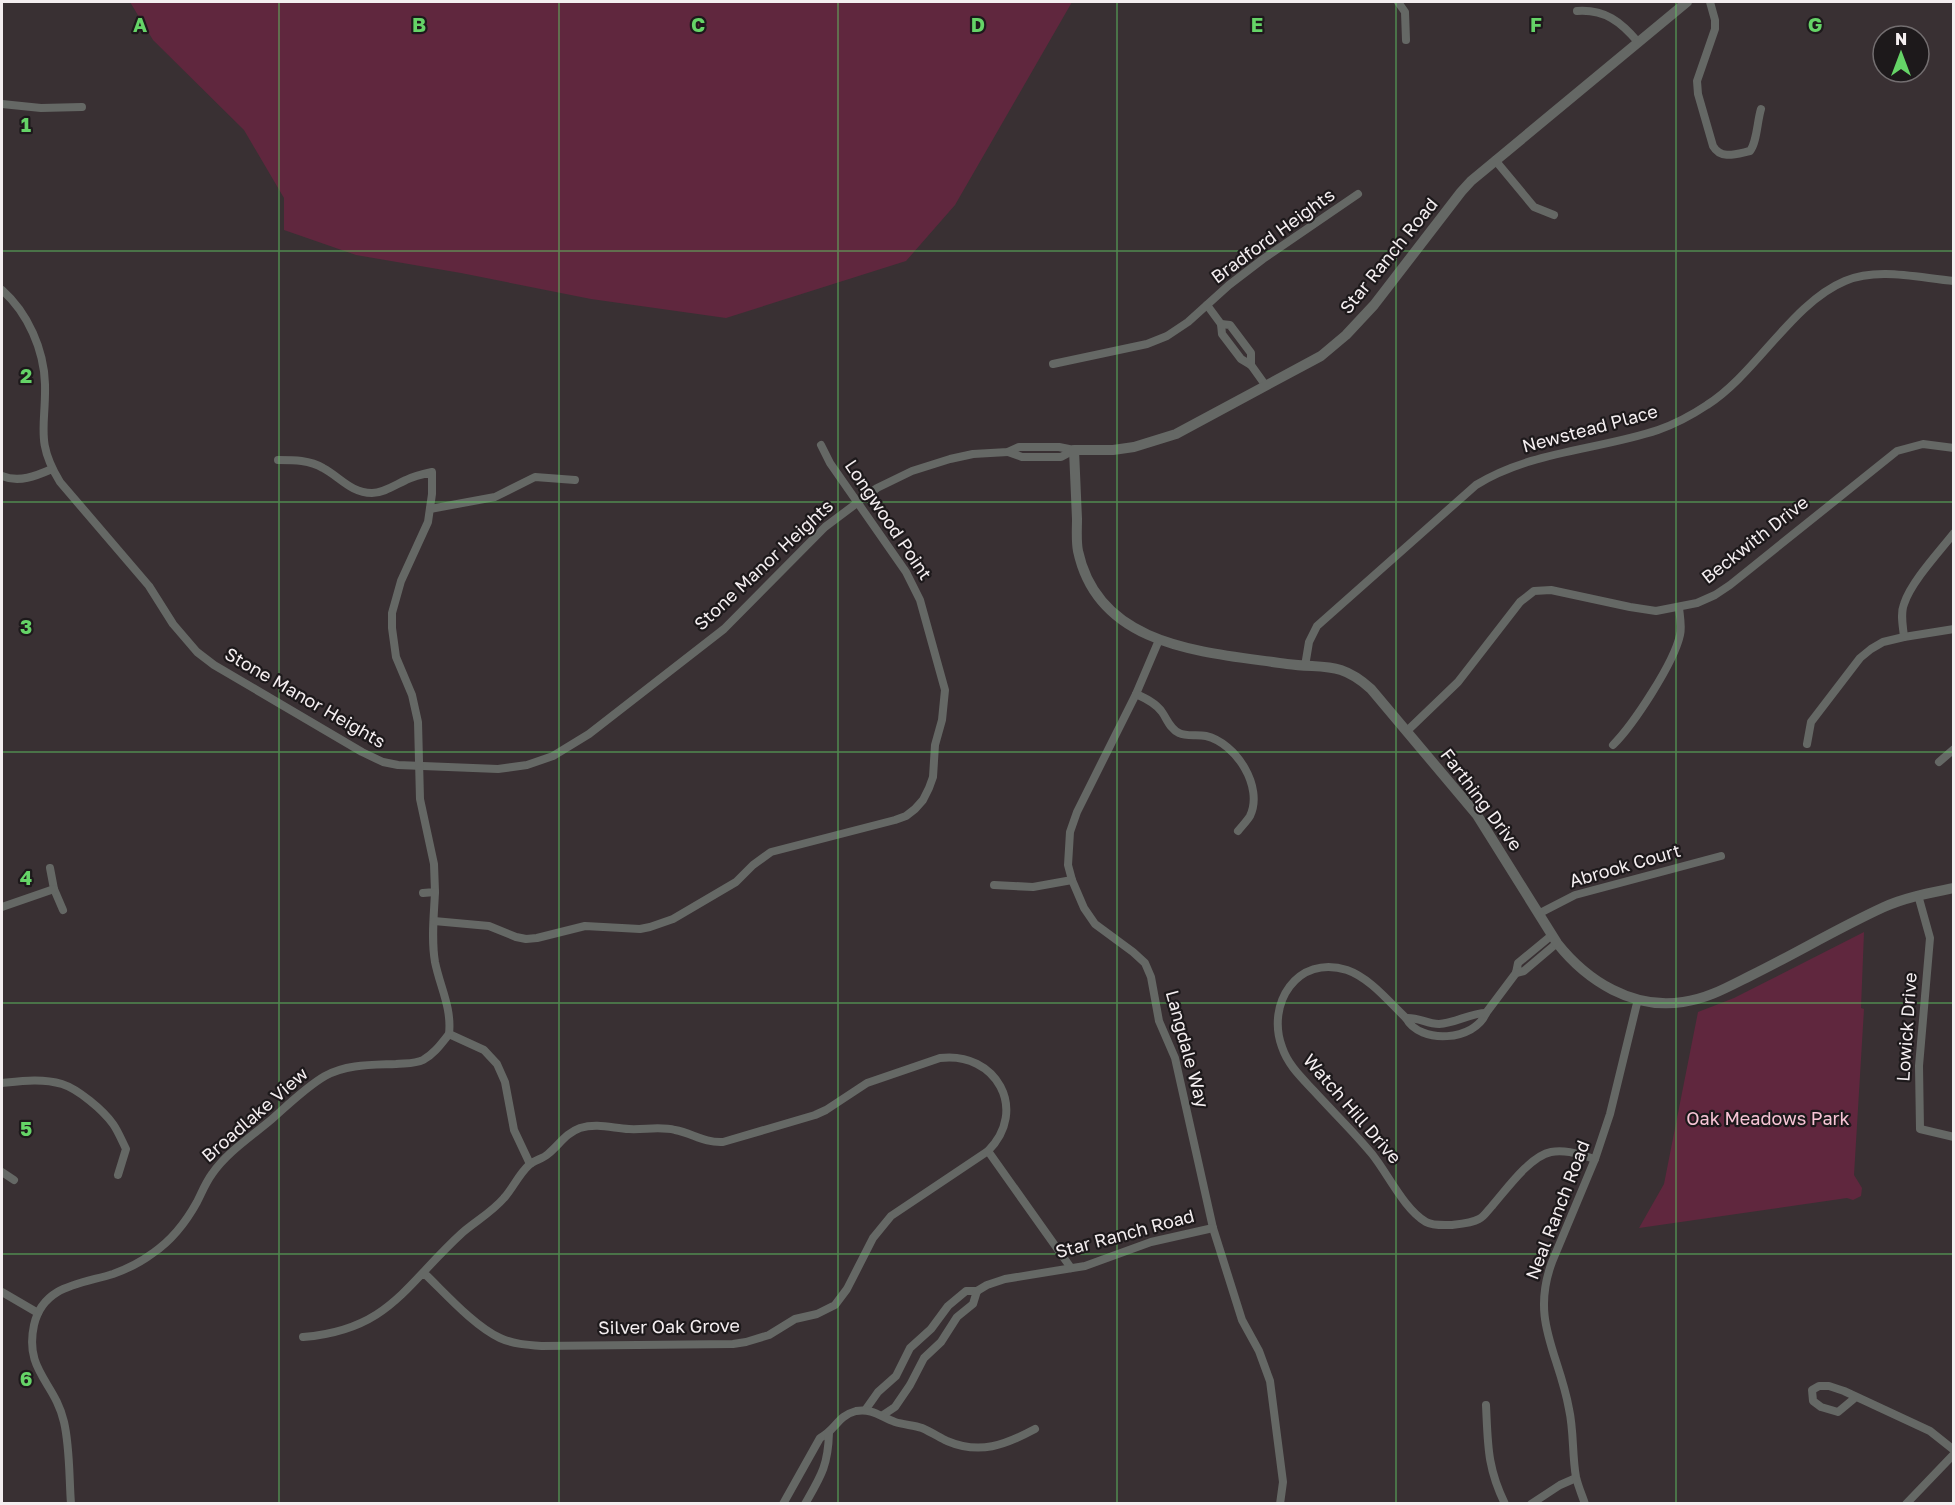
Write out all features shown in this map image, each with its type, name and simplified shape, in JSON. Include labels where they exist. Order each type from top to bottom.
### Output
[{"type":"street","points":[[1398,2],[1405,12],[1406,40]]},
{"type":"street","name":"Star Ranch Road","points":[[1074,450],[1113,450],[1153,442],[1196,424],[1321,356],[1360,321],[1461,192],[1495,160],[1687,2]]},
{"type":"street","points":[[1710,2],[1715,29],[1697,81],[1698,94],[1717,153],[1723,156],[1750,151],[1755,145],[1756,128],[1761,109]]},
{"type":"street","points":[[1577,11],[1596,11],[1616,19],[1638,42]]},
{"type":"street","points":[[2,104],[41,108],[82,107]]},
{"type":"street","points":[[1495,160],[1534,207],[1554,215]]},
{"type":"street","name":"Bradford Heights","points":[[1053,364],[1158,340],[1188,322],[1229,285],[1263,259],[1358,194]]},
{"type":"street","name":"Newstead Place","points":[[1305,666],[1309,642],[1317,626],[1476,485],[1495,473],[1540,458],[1659,430],[1688,417],[1728,389],[1812,301],[1828,288],[1848,279],[1872,274],[1953,281]]},
{"type":"street","name":"Stone Manor Heights","points":[[2,290],[28,324],[40,352],[45,381],[43,439],[52,469],[60,482],[143,579],[173,624],[197,652],[214,665],[383,762],[420,766],[506,768],[539,761],[566,749],[589,734],[724,629],[825,527],[856,502],[894,479],[932,463],[973,454],[1008,452],[1019,447],[1059,447],[1074,450]]},
{"type":"street","name":"Bradford Heights","points":[[1207,305],[1221,324],[1230,325],[1251,353],[1251,365],[1266,386]]},
{"type":"street","name":"Beckwith Drive","points":[[1407,731],[1458,682],[1520,602],[1534,591],[1551,590],[1656,611],[1697,603],[1722,590],[1897,451],[1923,444],[1953,448]]},
{"type":"street","name":"Longwood Point","points":[[434,921],[489,926],[516,938],[526,939],[585,926],[640,929],[651,927],[672,919],[736,882],[753,865],[771,852],[895,820],[906,816],[923,800],[933,777],[935,745],[942,720],[945,690],[920,600],[906,572],[856,502],[821,446]]},
{"type":"street","name":"Farthing Drive","points":[[1074,450],[1078,548],[1082,565],[1091,584],[1111,612],[1142,634],[1196,650],[1342,669],[1358,678],[1371,689],[1477,816],[1572,963],[1613,991],[1660,1003],[1681,1003],[1701,999],[1782,961],[1885,907],[1918,895],[1953,888]]},
{"type":"street","points":[[278,460],[314,464],[324,468],[359,492],[379,493],[407,479],[432,472],[430,508],[424,534],[401,580],[394,605],[392,628],[396,657],[412,695],[417,715],[420,799],[434,864],[435,957],[446,998],[450,1023],[448,1034],[484,1050],[496,1065],[505,1082],[514,1130],[530,1164]]},
{"type":"street","points":[[2,476],[26,478],[52,469]]},
{"type":"street","points":[[430,508],[495,497],[535,477],[575,480]]},
{"type":"street","points":[[1904,637],[1901,616],[1904,603],[1914,585],[1953,533]]},
{"type":"street","points":[[1613,745],[1627,730],[1676,651],[1681,633],[1679,608]]},
{"type":"street","points":[[1807,744],[1811,722],[1860,658],[1883,642],[1953,629]]},
{"type":"street","name":"Langdale Way","points":[[1159,640],[1136,694],[1077,812],[1070,832],[1068,857],[1072,880],[1084,908],[1095,924],[1133,952],[1144,963],[1151,977],[1159,1021],[1175,1058],[1213,1228],[1242,1320],[1259,1351],[1270,1382],[1283,1482],[1280,1503]]},
{"type":"street","points":[[1136,694],[1152,702],[1162,711],[1166,720],[1178,733],[1206,736],[1227,746],[1243,764],[1250,780],[1252,807],[1250,816],[1238,831]]},
{"type":"street","points":[[1939,762],[1953,749]]},
{"type":"street","name":"Abrook Court","points":[[1540,914],[1575,895],[1721,856]]},
{"type":"street","points":[[50,868],[54,889],[63,910]]},
{"type":"street","points":[[994,885],[1033,887],[1072,880]]},
{"type":"street","points":[[2,907],[54,889]]},
{"type":"street","points":[[423,893],[435,892]]},
{"type":"street","name":"Lowick Drive","points":[[1918,895],[1930,938],[1919,1066],[1920,1129],[1953,1137]]},
{"type":"street","name":"Watch Hill Drive","points":[[1555,939],[1518,963],[1516,973],[1483,1020],[1471,1029],[1446,1035],[1421,1033],[1362,978],[1346,970],[1329,968],[1310,970],[1296,979],[1284,994],[1278,1011],[1277,1029],[1281,1046],[1290,1065],[1372,1154],[1412,1210],[1427,1222],[1444,1225],[1462,1224],[1480,1219],[1537,1157],[1552,1152],[1569,1151],[1595,1159]]},
{"type":"street","name":"Neal Ranch Road","points":[[1585,1503],[1576,1478],[1570,1410],[1547,1336],[1543,1315],[1544,1296],[1546,1278],[1595,1159],[1610,1114],[1638,999]]},
{"type":"street","name":"Broadlake View","points":[[38,1313],[54,1295],[75,1282],[124,1269],[163,1246],[187,1219],[207,1180],[221,1162],[318,1080],[340,1069],[422,1061],[439,1047],[448,1034]]},
{"type":"street","name":"Silver Oak Grove","points":[[303,1337],[335,1333],[364,1323],[392,1305],[463,1233],[482,1219],[504,1197],[530,1164],[548,1154],[576,1129],[596,1125],[628,1129],[675,1129],[712,1143],[734,1140],[826,1110],[867,1083],[949,1057],[982,1066],[998,1082],[1003,1092],[1007,1111],[1006,1121],[1003,1132],[988,1152],[891,1216],[873,1238],[847,1289],[835,1305],[817,1314],[795,1320],[769,1335],[746,1342],[542,1346],[515,1343],[483,1328],[424,1273]]},
{"type":"street","points":[[2,1083],[31,1080],[63,1084],[72,1088],[100,1110],[113,1125],[126,1149],[118,1175]]},
{"type":"street","points":[[988,1152],[1071,1268]]},
{"type":"street","points":[[2,1172],[14,1180]]},
{"type":"street","name":"Star Ranch Road","points":[[783,1503],[820,1438],[829,1433],[837,1421],[847,1414],[866,1409],[878,1392],[896,1376],[910,1348],[931,1329],[948,1306],[966,1291],[977,1291],[1005,1279],[1085,1266],[1151,1242],[1213,1228]]},
{"type":"street","points":[[884,1415],[895,1407],[924,1358],[941,1342],[957,1317],[973,1304],[977,1291]]},
{"type":"street","points":[[2,1292],[38,1313],[33,1335],[34,1359],[37,1370],[56,1397],[64,1423],[71,1503]]},
{"type":"street","points":[[896,1376],[910,1385]]},
{"type":"street","points":[[1856,1397],[1838,1412],[1821,1407],[1813,1401],[1812,1390],[1819,1386],[1829,1386],[1856,1397],[1930,1431],[1953,1452],[1906,1503]]},
{"type":"street","points":[[1486,1405],[1490,1462],[1494,1481],[1505,1503]]},
{"type":"street","points":[[866,1409],[884,1415],[895,1422],[921,1427],[947,1441],[973,1448],[1008,1443],[1035,1429]]},
{"type":"street","points":[[805,1503],[825,1469],[828,1459],[829,1433]]},
{"type":"street","points":[[1531,1503],[1576,1478]]},
{"type":"green space","points":[[130,2],[1072,2],[955,205],[906,261],[726,318],[591,299],[356,255],[284,230],[284,198],[244,130],[153,40]]},
{"type":"green space","name":"Oak Meadows Park","points":[[1864,932],[1861,1008],[1864,1009],[1854,1175],[1862,1188],[1861,1196],[1853,1200],[1847,1198],[1639,1228],[1664,1184],[1698,1012],[1734,998]]}]
